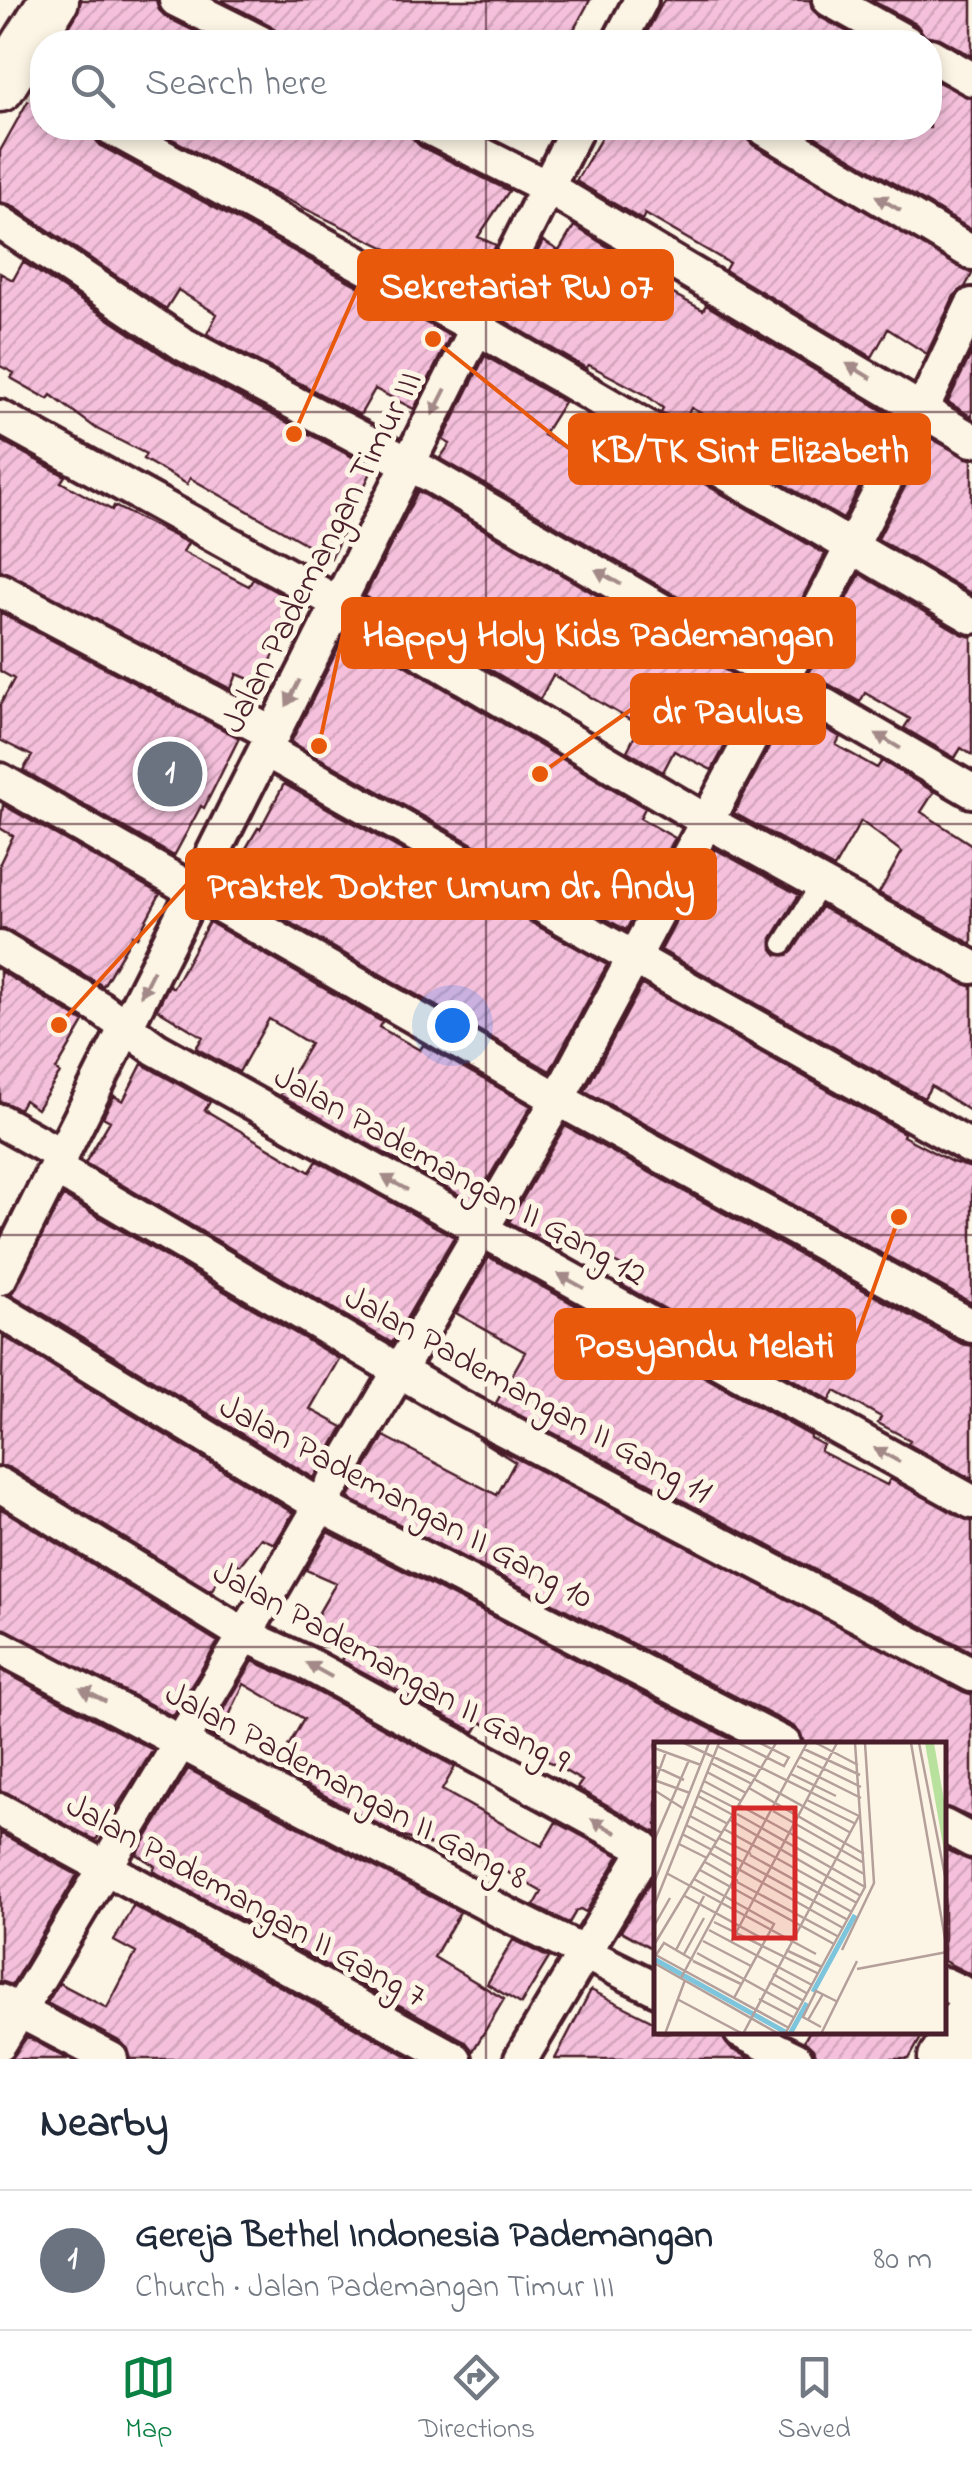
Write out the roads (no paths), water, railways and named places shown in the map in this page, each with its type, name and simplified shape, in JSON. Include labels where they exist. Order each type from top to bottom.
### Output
[{"type":"street","points":[[176,0],[236,30]]},
{"type":"street","points":[[626,30],[641,0]]},
{"type":"street","points":[[830,0],[884,30]]},
{"type":"street","points":[[31,30],[46,2]]},
{"type":"street","points":[[0,87],[30,32]]},
{"type":"street","points":[[942,62],[972,79]]},
{"type":"street","points":[[133,140],[476,328],[972,618]]},
{"type":"street","points":[[453,140],[547,187],[972,440]]},
{"type":"street","name":"Jalan Pademangan Timur III","points":[[0,1278],[571,140]]},
{"type":"street","points":[[783,140],[972,254]]},
{"type":"street","points":[[0,222],[182,344],[408,464],[972,791]]},
{"type":"street","points":[[0,2043],[8,2006],[106,1865],[245,1636],[558,1100],[783,678],[972,305]]},
{"type":"street","points":[[0,417],[338,602],[708,822],[972,968]]},
{"type":"street","points":[[0,590],[972,1148]]},
{"type":"street","points":[[0,780],[558,1100],[972,1326]]},
{"type":"street","name":"Jalan Pademangan II Gang 12","points":[[0,948],[126,1025],[156,1048],[972,1502]]},
{"type":"street","name":"Jalan Pademangan II Gang 11","points":[[0,1121],[58,1162],[398,1372],[972,1674]]},
{"type":"street","name":"Jalan Pademangan II Gang 10","points":[[0,1310],[321,1506],[780,1742]]},
{"type":"street","name":"Jalan Pademangan II Gang 9","points":[[0,1485],[245,1636],[304,1662],[644,1847],[636,1868],[583,1952]]},
{"type":"street","name":"Jalan Pademangan II Gang 8","points":[[0,1647],[504,1914],[654,1988]]},
{"type":"street","name":"Jalan Pademangan II Gang 7","points":[[0,1810],[455,2059]]},
{"type":"street","points":[[947,1828],[972,1840]]},
{"type":"street","points":[[521,2059],[583,1952]]},
{"type":"street","points":[[947,1986],[972,1998]]},
{"type":"street","points":[[8,2006],[111,2059]]},
{"type":"street","points":[[943,2059],[972,2008]]},
{"type":"street","points":[[745,2034],[796,2059]]},
{"type":"lane","points":[[783,944],[820,885]]},
{"type":"tunnel","points":[[9,72],[30,83]]},
{"type":"place","name":"KB/TK Sint Elizabeth","points":[[433,339]]},
{"type":"place","name":"Sekretariat RW 07","points":[[294,434]]},
{"type":"place","name":"Happy Holy Kids Pademangan","points":[[319,746]]},
{"type":"place","name":"Gereja Bethel Indonesia Pademangan","points":[[170,774]]},
{"type":"place","name":"dr Paulus","points":[[540,774]]},
{"type":"place","name":"Praktek Dokter Umum dr. Andy","points":[[59,1025]]},
{"type":"place","name":"Posyandu Melati","points":[[899,1217]]}]
